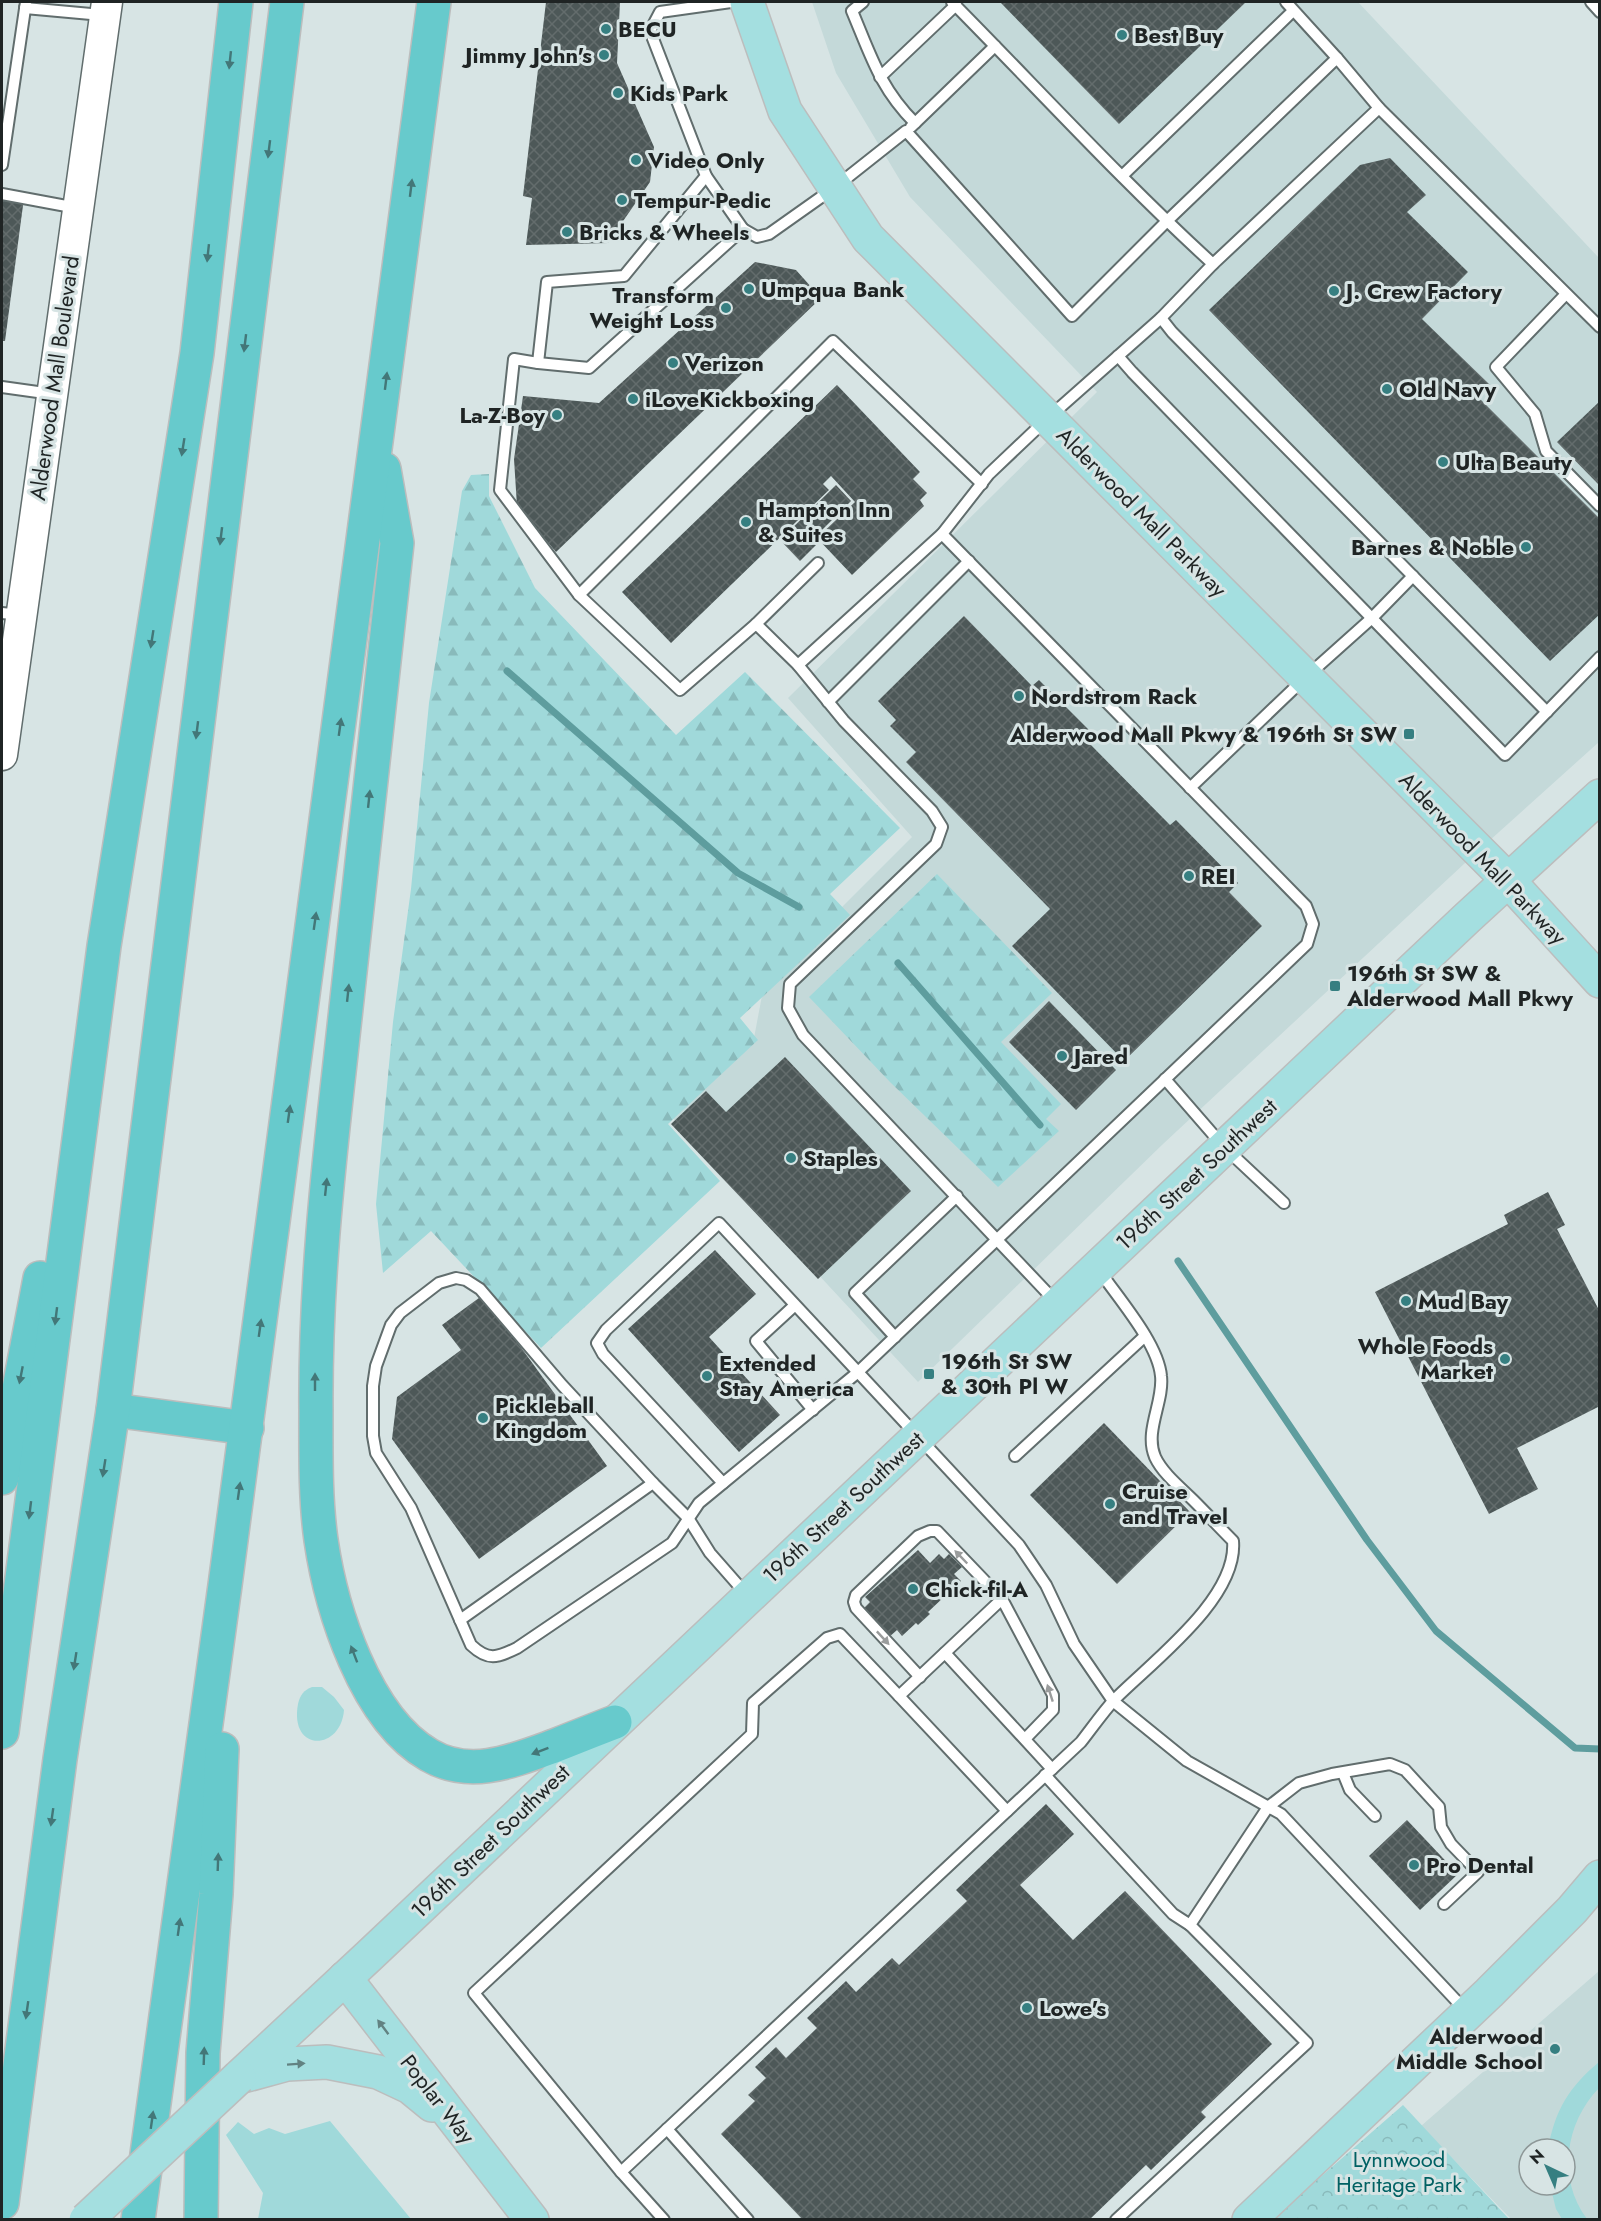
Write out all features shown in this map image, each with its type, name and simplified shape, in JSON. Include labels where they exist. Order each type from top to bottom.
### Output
[{"type":"highway","points":[[2,1732],[104,946],[197,353],[236,2]]},
{"type":"highway","points":[[2,2203],[60,1759],[113,1410],[287,2]]},
{"type":"highway","points":[[138,2220],[231,1550],[434,2]]},
{"type":"highway","points":[[378,440],[397,543],[321,1236],[315,1375],[316,1462],[321,1537],[326,1565],[338,1611],[359,1668],[375,1698],[390,1722],[408,1740],[430,1755],[454,1765],[483,1767],[512,1761],[615,1722]]},
{"type":"highway","points":[[2,1478],[104,946]]},
{"type":"highway","points":[[113,1410],[247,1428]]},
{"type":"highway","points":[[201,2220],[203,2053],[216,1894],[231,1550]]},
{"type":"main road","name":"Alderwood Mall Parkway","points":[[747,2],[785,111],[868,238],[1507,879],[1599,981]]},
{"type":"main road","name":"Alderwood Mall Boulevard","points":[[2,755],[11,614],[52,394],[106,8]]},
{"type":"main road","name":"196th Street Southwest","points":[[86,2220],[1507,879],[1599,796]]},
{"type":"main road","points":[[1249,2220],[1468,2013],[1572,1910],[1599,1877]]},
{"type":"main road","name":"Poplar Way","points":[[345,1978],[532,2220]]},
{"type":"main road","points":[[239,2077],[287,2064],[327,2062],[378,2072],[410,2088],[456,2124]]},
{"type":"lane","points":[[732,2],[659,7],[650,31],[706,176],[743,229],[758,237],[769,234],[834,188],[906,131],[995,46]]},
{"type":"lane","points":[[863,2],[852,11],[880,77],[898,106],[915,123]]},
{"type":"lane","points":[[1591,2],[1599,12]]},
{"type":"lane","points":[[880,77],[954,3],[1101,157],[1213,264]]},
{"type":"lane","points":[[2,165],[25,5],[106,8]]},
{"type":"lane","points":[[1122,176],[1290,6],[1379,108],[1599,327]]},
{"type":"lane","points":[[906,131],[1072,316],[1337,58]]},
{"type":"lane","points":[[798,665],[942,534],[989,474],[1047,418],[1161,318],[1213,264],[1379,108]]},
{"type":"lane","points":[[538,363],[546,282],[624,276],[706,176]]},
{"type":"lane","points":[[2,194],[78,208]]},
{"type":"lane","points":[[743,229],[589,368],[514,359],[500,490],[579,595],[680,690],[756,624],[818,563]]},
{"type":"lane","points":[[1566,294],[1496,367],[1535,414],[1546,451],[1599,506]]},
{"type":"lane","points":[[1161,318],[1172,332],[1547,712]]},
{"type":"lane","points":[[579,595],[833,341],[982,484]]},
{"type":"lane","points":[[1118,356],[1131,372],[1505,755],[1599,657]]},
{"type":"lane","points":[[2,387],[52,394]]},
{"type":"lane","points":[[748,1596],[710,1553],[688,1518],[562,1385],[480,1289],[466,1280],[456,1278],[439,1283],[400,1313],[391,1324],[376,1366],[373,1436],[376,1453],[411,1508],[471,1645],[482,1655],[501,1656],[517,1648],[672,1543],[688,1518],[699,1503],[857,1373],[1307,944],[1313,924],[1306,906],[942,534]]},
{"type":"lane","points":[[828,702],[969,561]]},
{"type":"lane","points":[[1191,788],[1306,677],[1372,618],[1413,576]]},
{"type":"lane","points":[[756,624],[798,665],[844,722],[932,811],[942,827],[936,844],[790,984],[788,1008],[803,1035],[1058,1304]]},
{"type":"lane","points":[[1165,1079],[1224,1147],[1284,1203]]},
{"type":"lane","points":[[895,1337],[855,1293],[957,1196]]},
{"type":"lane","points":[[723,1483],[603,1354],[597,1343],[606,1330],[719,1224],[857,1373],[919,1436],[1018,1545],[1046,1585],[1074,1644],[1113,1701],[1187,1761],[1281,1814],[1468,2013]]},
{"type":"lane","points":[[621,2172],[1081,1742],[1113,1701],[1212,1603],[1228,1571],[1234,1552],[1233,1541],[1171,1479],[1155,1457],[1152,1445],[1162,1378],[1160,1365],[1145,1336],[1097,1268]]},
{"type":"lane","points":[[794,1306],[756,1341],[813,1410]]},
{"type":"lane","points":[[1015,1456],[1145,1336]]},
{"type":"lane","points":[[460,1620],[653,1483]]},
{"type":"lane","points":[[920,1677],[856,1608],[854,1602],[856,1595],[918,1536],[930,1531],[937,1532],[1002,1599],[1053,1695],[1053,1710],[1025,1739]]},
{"type":"lane","points":[[899,1696],[1002,1599]]},
{"type":"lane","points":[[664,2220],[621,2172],[474,1993],[752,1734],[753,1703],[828,1638],[840,1634],[1007,1811]]},
{"type":"lane","points":[[945,1653],[1025,1739],[1048,1772],[1173,1914],[1190,1925],[1307,2043],[1116,2220]]},
{"type":"lane","points":[[1190,1925],[1268,1807],[1299,1783],[1390,1764],[1405,1770],[1439,1807],[1441,1827],[1451,1844],[1478,1872],[1444,1904]]},
{"type":"lane","points":[[1343,1773],[1350,1790],[1375,1816]]},
{"type":"lane","points":[[667,2129],[748,2220]]},
{"type":"shaded area","points":[[812,2],[1358,2],[1599,258],[1599,742],[1479,850],[1163,1144],[918,1382],[672,1117],[754,1038],[764,985],[912,837],[788,698],[1097,392],[910,197],[836,73]]},
{"type":"shaded area","name":"Alderwood Middle School","points":[[1599,1971],[1599,2219],[1511,2219],[1421,2126]]},
{"type":"green space","points":[[489,474],[489,496],[535,588],[676,735],[745,672],[900,828],[830,894],[850,915],[740,1018],[758,1040],[668,1124],[720,1181],[541,1348],[431,1231],[383,1273],[376,1204],[393,1022],[411,889],[429,703],[462,491],[471,475]]},
{"type":"green space","points":[[937,874],[1052,993],[1001,1042],[1061,1104],[1046,1119],[1059,1131],[998,1187],[890,1082],[809,997]]},
{"type":"green space","points":[[312,1687],[322,1687],[344,1710],[341,1724],[334,1733],[326,1739],[317,1741],[308,1738],[301,1731],[297,1720],[300,1698]]},
{"type":"green space","points":[[1599,2062],[1599,2088],[1587,2102],[1572,2137],[1551,2137],[1565,2100],[1588,2071]]},
{"type":"green space","name":"Lynnwood Heritage Park","points":[[1403,2105],[1509,2219],[1271,2220]]},
{"type":"green space","points":[[330,2121],[411,2219],[258,2219],[263,2193],[226,2135],[238,2122],[254,2134],[269,2128],[285,2134]]},
{"type":"green space","points":[[1553,2197],[1575,2197],[1587,2219],[1562,2219]]},
{"type":"building","points":[[546,2],[620,2],[617,63],[654,147],[650,182],[608,243],[526,245],[532,198],[523,196]]},
{"type":"building","name":"Best Buy","points":[[1000,2],[1246,2],[1119,124]]},
{"type":"building","points":[[1390,158],[1426,195],[1407,212],[1468,272],[1422,319],[1490,385],[1479,398],[1600,519],[1600,614],[1550,661],[1209,310],[1360,165]]},
{"type":"building","points":[[2,196],[24,198],[5,341],[2,341]]},
{"type":"building","points":[[755,262],[796,270],[821,298],[556,552],[517,506],[514,459],[523,396],[599,403]]},
{"type":"building","name":"Hampton Inn & Suites","points":[[837,385],[920,472],[913,479],[927,493],[920,500],[924,506],[852,575],[817,538],[855,502],[831,476],[823,484],[829,490],[671,643],[622,592]]},
{"type":"building","points":[[1600,401],[1600,486],[1557,442]]},
{"type":"building","points":[[836,485],[851,501],[814,538],[818,543],[800,561],[780,540]]},
{"type":"building","points":[[964,616],[1032,686],[1039,680],[1093,734],[1086,740],[1170,825],[1176,820],[1238,883],[1229,892],[1262,926],[1124,1061],[1012,946],[1050,909],[906,762],[916,752],[890,726],[896,720],[878,701]]},
{"type":"building","name":"Jared","points":[[1049,1001],[1116,1070],[1076,1110],[1009,1042]]},
{"type":"building","name":"Staples","points":[[785,1057],[911,1191],[818,1279],[671,1124],[706,1091],[726,1112]]},
{"type":"building","name":"Whole Foods Market","points":[[1548,1192],[1565,1225],[1557,1229],[1600,1312],[1600,1406],[1517,1448],[1538,1489],[1489,1514],[1375,1292],[1508,1224],[1504,1215]]},
{"type":"building","name":"Extended Stay America","points":[[715,1250],[756,1294],[709,1337],[780,1415],[739,1452],[628,1329]]},
{"type":"building","name":"Pickleball Kingdom","points":[[483,1295],[607,1466],[479,1559],[392,1439],[397,1397],[461,1350],[442,1325]]},
{"type":"building","name":"Cruise and Travel","points":[[1104,1423],[1190,1512],[1117,1584],[1030,1495]]},
{"type":"building","name":"Chick-fil-A","points":[[918,1550],[930,1563],[939,1554],[944,1559],[949,1554],[962,1567],[954,1574],[961,1581],[928,1612],[930,1614],[918,1625],[916,1623],[902,1636],[897,1630],[888,1638],[863,1609],[870,1602],[865,1597]]},
{"type":"building","name":"Lowe's","points":[[1046,1804],[1074,1834],[1020,1885],[1073,1940],[1125,1891],[1272,2044],[1201,2112],[1206,2117],[1151,2170],[1146,2165],[1089,2220],[803,2220],[721,2134],[755,2101],[748,2095],[766,2078],[755,2067],[776,2047],[786,2058],[817,2028],[807,2018],[846,1981],[856,1992],[892,1958],[899,1965],[967,1901],[956,1890]]},
{"type":"building","name":"Pro Dental","points":[[1407,1820],[1458,1874],[1420,1910],[1369,1856]]},
{"type":"waterway","points":[[507,671],[738,873],[799,907]]},
{"type":"waterway","points":[[898,963],[1040,1125]]},
{"type":"waterway","points":[[1178,1261],[1367,1540],[1436,1631],[1575,1748],[1600,1749]]},
{"type":"place","name":"BECU","points":[[606,29]]},
{"type":"place","name":"Best Buy","points":[[1122,35]]},
{"type":"place","name":"Jimmy John's","points":[[604,55]]},
{"type":"place","name":"Kids Park","points":[[618,93]]},
{"type":"place","name":"Video Only","points":[[636,160]]},
{"type":"place","name":"Tempur-Pedic","points":[[622,200]]},
{"type":"place","name":"Bricks & Wheels","points":[[567,232]]},
{"type":"place","name":"Umpqua Bank","points":[[749,289]]},
{"type":"place","name":"J. Crew Factory","points":[[1334,291]]},
{"type":"place","name":"Transform Weight Loss","points":[[726,308]]},
{"type":"place","name":"Verizon","points":[[673,363]]},
{"type":"place","name":"Old Navy","points":[[1387,389]]},
{"type":"place","name":"iLoveKickboxing","points":[[633,399]]},
{"type":"place","name":"La-Z-Boy","points":[[557,415]]},
{"type":"place","name":"Ulta Beauty","points":[[1443,462]]},
{"type":"place","name":"Hampton Inn & Suites","points":[[746,522]]},
{"type":"place","name":"Barnes & Noble","points":[[1526,547]]},
{"type":"place","name":"Nordstrom Rack","points":[[1019,696]]},
{"type":"place","name":"Alderwood Mall Pkwy & 196th St SW","points":[[1409,734]]},
{"type":"place","name":"REI","points":[[1189,876]]},
{"type":"place","name":"196th St SW & Alderwood Mall Pkwy","points":[[1335,986]]},
{"type":"place","name":"Jared","points":[[1062,1056]]},
{"type":"place","name":"Staples","points":[[791,1158]]},
{"type":"place","name":"Mud Bay","points":[[1406,1301]]},
{"type":"place","name":"Whole Foods Market","points":[[1505,1359]]},
{"type":"place","name":"196th St SW & 30th Pl W","points":[[929,1374]]},
{"type":"place","name":"Extended Stay America","points":[[707,1376]]},
{"type":"place","name":"Pickleball Kingdom","points":[[483,1418]]},
{"type":"place","name":"Cruise and Travel","points":[[1110,1504]]},
{"type":"place","name":"Chick-fil-A","points":[[913,1589]]},
{"type":"place","name":"Pro Dental","points":[[1414,1865]]},
{"type":"place","name":"Lowe's","points":[[1027,2008]]},
{"type":"place","name":"Alderwood Middle School","points":[[1555,2049]]}]
